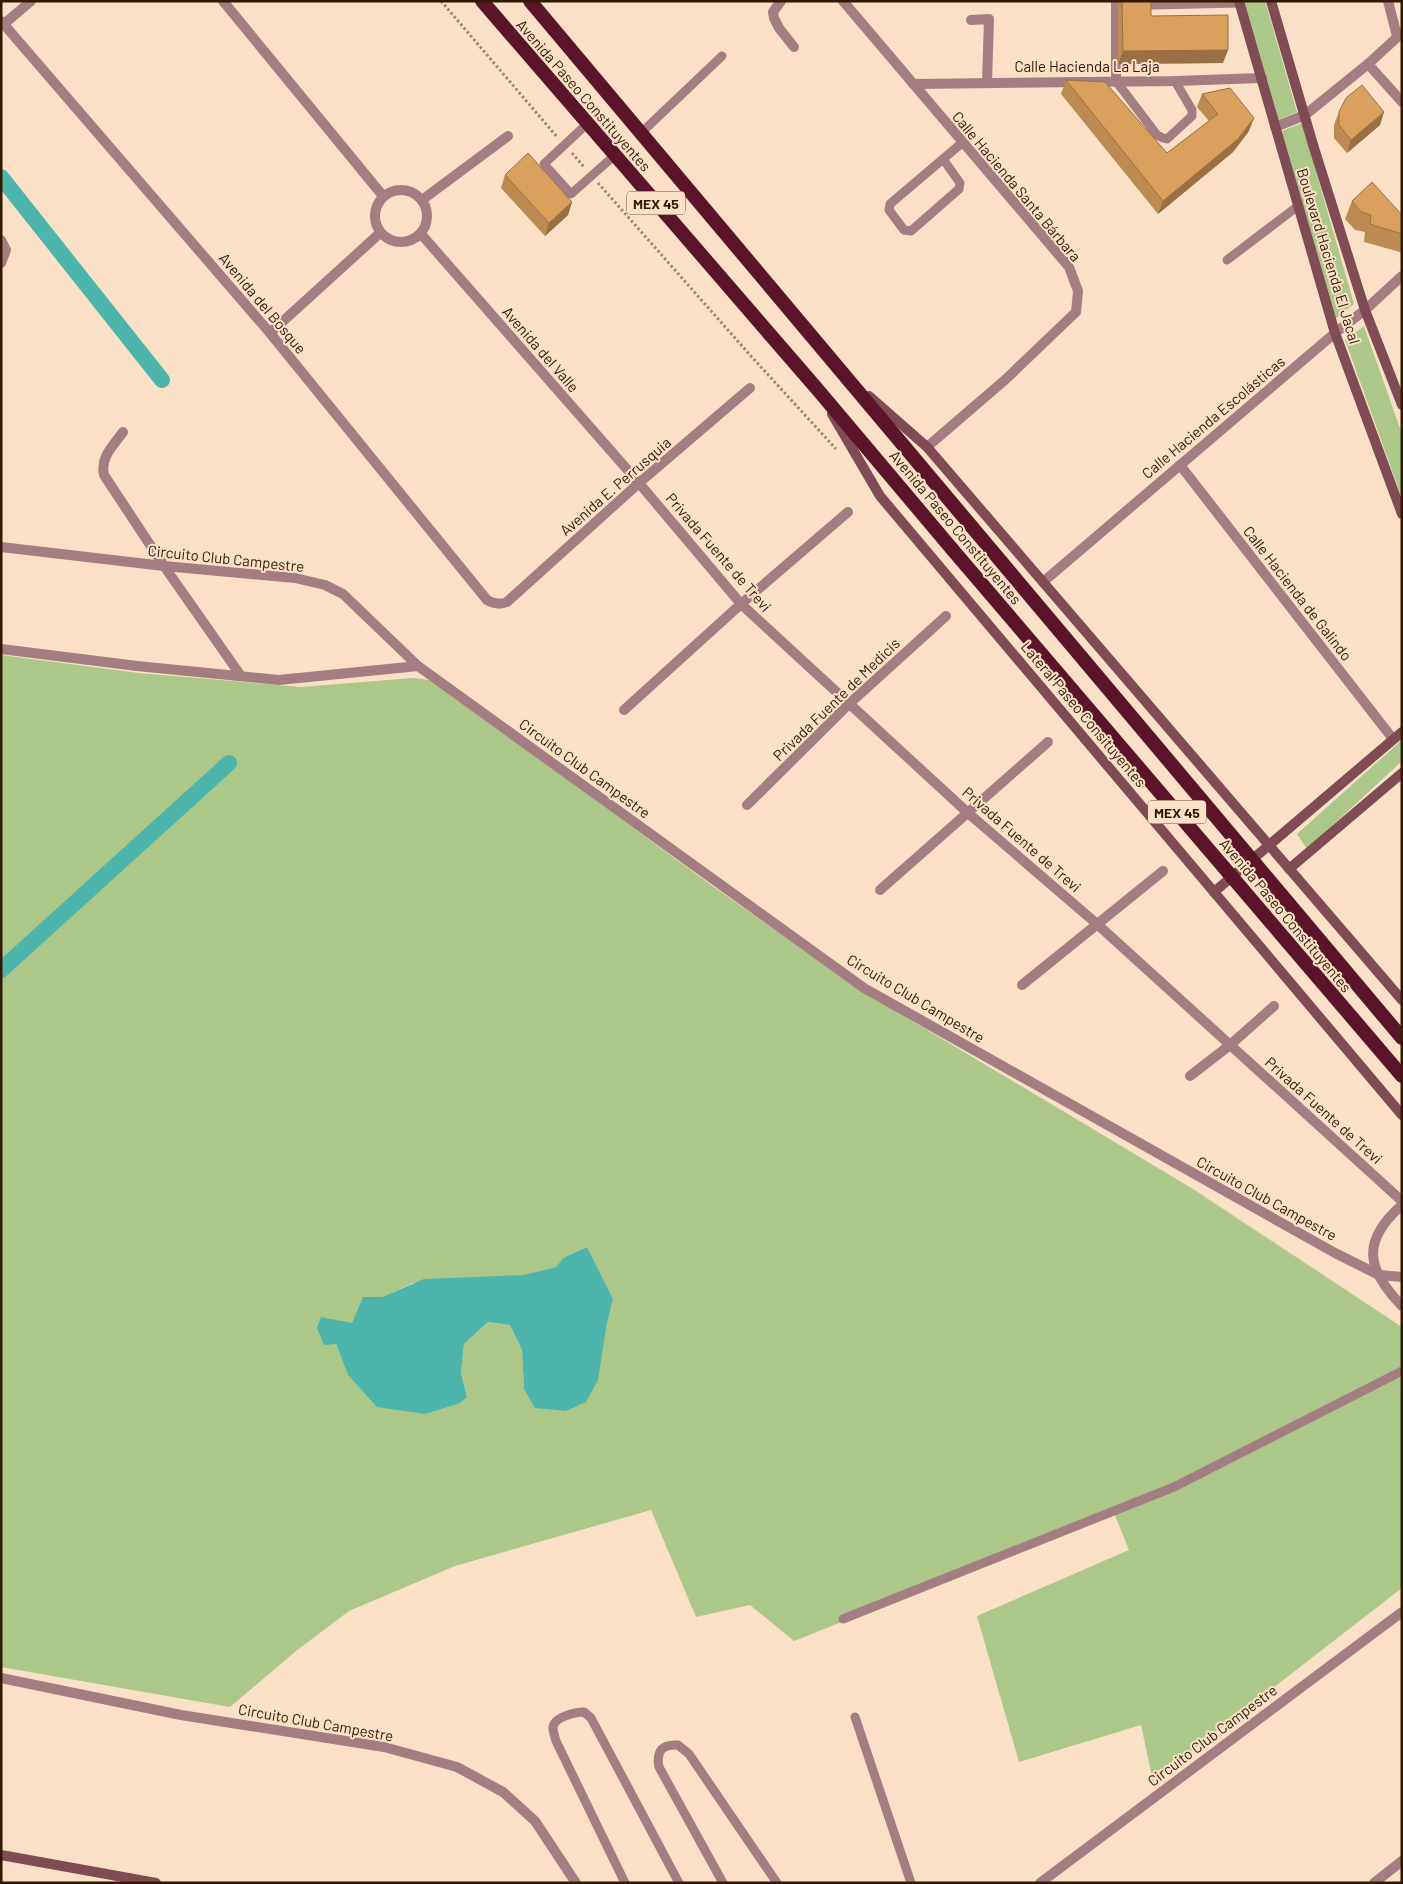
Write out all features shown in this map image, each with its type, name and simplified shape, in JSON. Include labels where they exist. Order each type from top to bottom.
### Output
[{"type":"highway","name":"Avenida Paseo Constituyentes","points":[[482,1],[818,390],[1402,1076]]},
{"type":"highway","name":"Avenida Paseo Constituyentes","points":[[530,1],[1402,1038]]},
{"type":"main road","name":"Boulevard Hacienda El Jacal","points":[[1271,1],[1365,310],[1402,405]]},
{"type":"main road","name":"Boulevard Hacienda El Jacal","points":[[1239,2],[1335,333],[1402,514]]},
{"type":"main road","points":[[844,374],[927,447],[1402,1000]]},
{"type":"main road","name":"Lateral Paseo Consituyentes","points":[[818,390],[880,496],[1402,1115]]},
{"type":"main road","points":[[1214,892],[1402,732]]},
{"type":"main road","points":[[1289,869],[1402,773]]},
{"type":"main road","points":[[1,1855],[156,1883]]},
{"type":"street","points":[[3,23],[31,1]]},
{"type":"street","points":[[223,1],[383,196]]},
{"type":"street","points":[[780,1],[773,12],[774,18],[794,47]]},
{"type":"street","name":"Calle Hacienda Santa Bárbara","points":[[843,1],[1069,267],[1078,291],[1076,312],[1006,379],[927,447]]},
{"type":"street","points":[[1116,1],[1116,81]]},
{"type":"street","points":[[1275,127],[1305,116],[1368,64],[1400,34],[1388,1]]},
{"type":"street","points":[[970,20],[989,19],[987,82]]},
{"type":"street","name":"Avenida del Bosque","points":[[3,23],[270,333],[487,600],[498,604]]},
{"type":"street","points":[[1368,64],[1402,102]]},
{"type":"street","name":"Calle Hacienda La Laja","points":[[913,84],[1176,81],[1262,78]]},
{"type":"street","points":[[422,200],[508,136]]},
{"type":"street","points":[[404,190],[414,193],[422,200],[426,209],[427,220],[420,234],[408,242],[398,243],[388,240],[380,234],[375,224],[374,214],[383,196],[393,191],[404,190]]},
{"type":"street","points":[[270,333],[380,234]]},
{"type":"street","name":"Avenida del Valle","points":[[420,234],[639,483]]},
{"type":"street","points":[[1,262],[6,254],[3,243]]},
{"type":"street","name":"Calle Hacienda Escolásticas","points":[[1043,582],[1335,333],[1365,310],[1402,276]]},
{"type":"street","name":"Avenida E. Perrusquia","points":[[498,604],[507,602],[639,483],[750,388]]},
{"type":"street","points":[[123,432],[104,459],[102,465],[104,475],[164,566],[241,676]]},
{"type":"street","name":"Calle Hacienda de Galindo","points":[[1180,464],[1393,739]]},
{"type":"street","name":"Privada Fuente de Trevi","points":[[639,483],[741,604],[968,813],[1097,924],[1402,1201]]},
{"type":"street","points":[[624,710],[741,604],[848,512]]},
{"type":"street","name":"Circuito Club Campestre","points":[[1,547],[164,566],[295,578],[325,585],[342,594],[418,666],[864,988],[1335,1254],[1379,1275],[1402,1277]]},
{"type":"street","name":"Privada Fuente de Medicis","points":[[747,805],[850,703],[946,616]]},
{"type":"street","points":[[1,649],[137,666],[278,680],[418,666]]},
{"type":"street","points":[[880,890],[1048,742]]},
{"type":"street","points":[[1022,986],[1163,871]]},
{"type":"street","points":[[1190,1076],[1230,1045],[1274,1006]]},
{"type":"street","points":[[1379,1275],[1374,1264],[1372,1251],[1374,1240],[1380,1228],[1402,1205]]},
{"type":"street","name":"Circuito Club Campestre","points":[[1379,1275],[1402,1306]]},
{"type":"street","name":"Circuito Club Campestre","points":[[1040,1883],[1402,1612]]},
{"type":"street","name":"Circuito Club Campestre","points":[[1,1678],[181,1715],[384,1747],[457,1767],[503,1792],[535,1821],[576,1883]]},
{"type":"street","points":[[1374,1883],[1402,1861]]},
{"type":"lane","points":[[1152,5],[1239,2]]},
{"type":"lane","points":[[641,133],[722,56]]},
{"type":"lane","points":[[1116,81],[1157,135],[1167,139],[1192,116],[1192,110],[1176,81]]},
{"type":"lane","points":[[588,124],[544,164],[571,194],[615,155]]},
{"type":"lane","points":[[943,159],[960,182],[959,189],[911,231],[904,230],[889,210],[890,204],[962,142]]},
{"type":"lane","points":[[1227,260],[1298,206]]},
{"type":"lane","points":[[843,1619],[1174,1488],[1402,1371]]},
{"type":"lane","points":[[625,1883],[556,1741],[553,1728],[555,1722],[574,1712],[584,1712],[590,1718],[679,1883]]},
{"type":"lane","points":[[855,1716],[910,1883]]},
{"type":"lane","points":[[723,1883],[659,1767],[657,1757],[660,1750],[668,1744],[678,1744],[689,1754],[776,1883]]},
{"type":"path","points":[[441,1],[591,176],[750,355],[841,453]]},
{"type":"green space","points":[[1244,1],[1265,1],[1297,112],[1278,120]]},
{"type":"green space","points":[[1302,123],[1354,304],[1335,319],[1282,131]]},
{"type":"green space","points":[[1364,326],[1402,434],[1402,498],[1345,340]]},
{"type":"green space","points":[[1,655],[139,673],[301,687],[413,678],[429,680],[444,689],[711,885],[862,991],[1193,1189],[1402,1327],[1402,1588],[1153,1781],[1141,1725],[1019,1762],[977,1616],[1129,1550],[1114,1513],[794,1641],[750,1605],[696,1617],[651,1510],[455,1566],[349,1611],[296,1651],[230,1707],[1,1667]],"holes":[[[587,1247],[613,1299],[606,1328],[524,1389],[522,1350],[510,1325],[488,1322],[464,1344],[461,1373],[467,1397],[348,1375],[336,1344],[352,1323],[364,1297],[382,1297],[413,1283],[523,1275],[556,1267],[563,1258]]]},
{"type":"green space","points":[[1402,740],[1402,761],[1307,849],[1297,834]]},
{"type":"water","points":[[587,1247],[613,1299],[606,1328],[598,1380],[586,1402],[566,1411],[535,1408],[524,1389],[522,1350],[510,1325],[488,1322],[464,1344],[461,1373],[467,1397],[460,1403],[425,1414],[377,1407],[348,1375],[336,1344],[324,1345],[317,1328],[321,1317],[352,1323],[363,1297],[382,1297],[424,1279],[523,1275],[556,1267],[563,1258]]},
{"type":"building","points":[[1122,1],[1151,1],[1151,16],[1228,15],[1228,50],[1123,51]]},
{"type":"building","points":[[1066,80],[1105,82],[1167,153],[1218,114],[1202,94],[1230,88],[1254,118],[1238,139],[1163,201]]},
{"type":"building","points":[[1362,85],[1384,112],[1351,140],[1339,125],[1339,112],[1346,98]]},
{"type":"building","points":[[528,153],[572,202],[549,223],[505,175]]},
{"type":"building","points":[[1372,182],[1402,215],[1402,234],[1370,224],[1371,215],[1361,212],[1352,201]]},
{"type":"waterway","points":[[1,177],[162,380]]},
{"type":"waterway","points":[[1,970],[229,763]]}]
